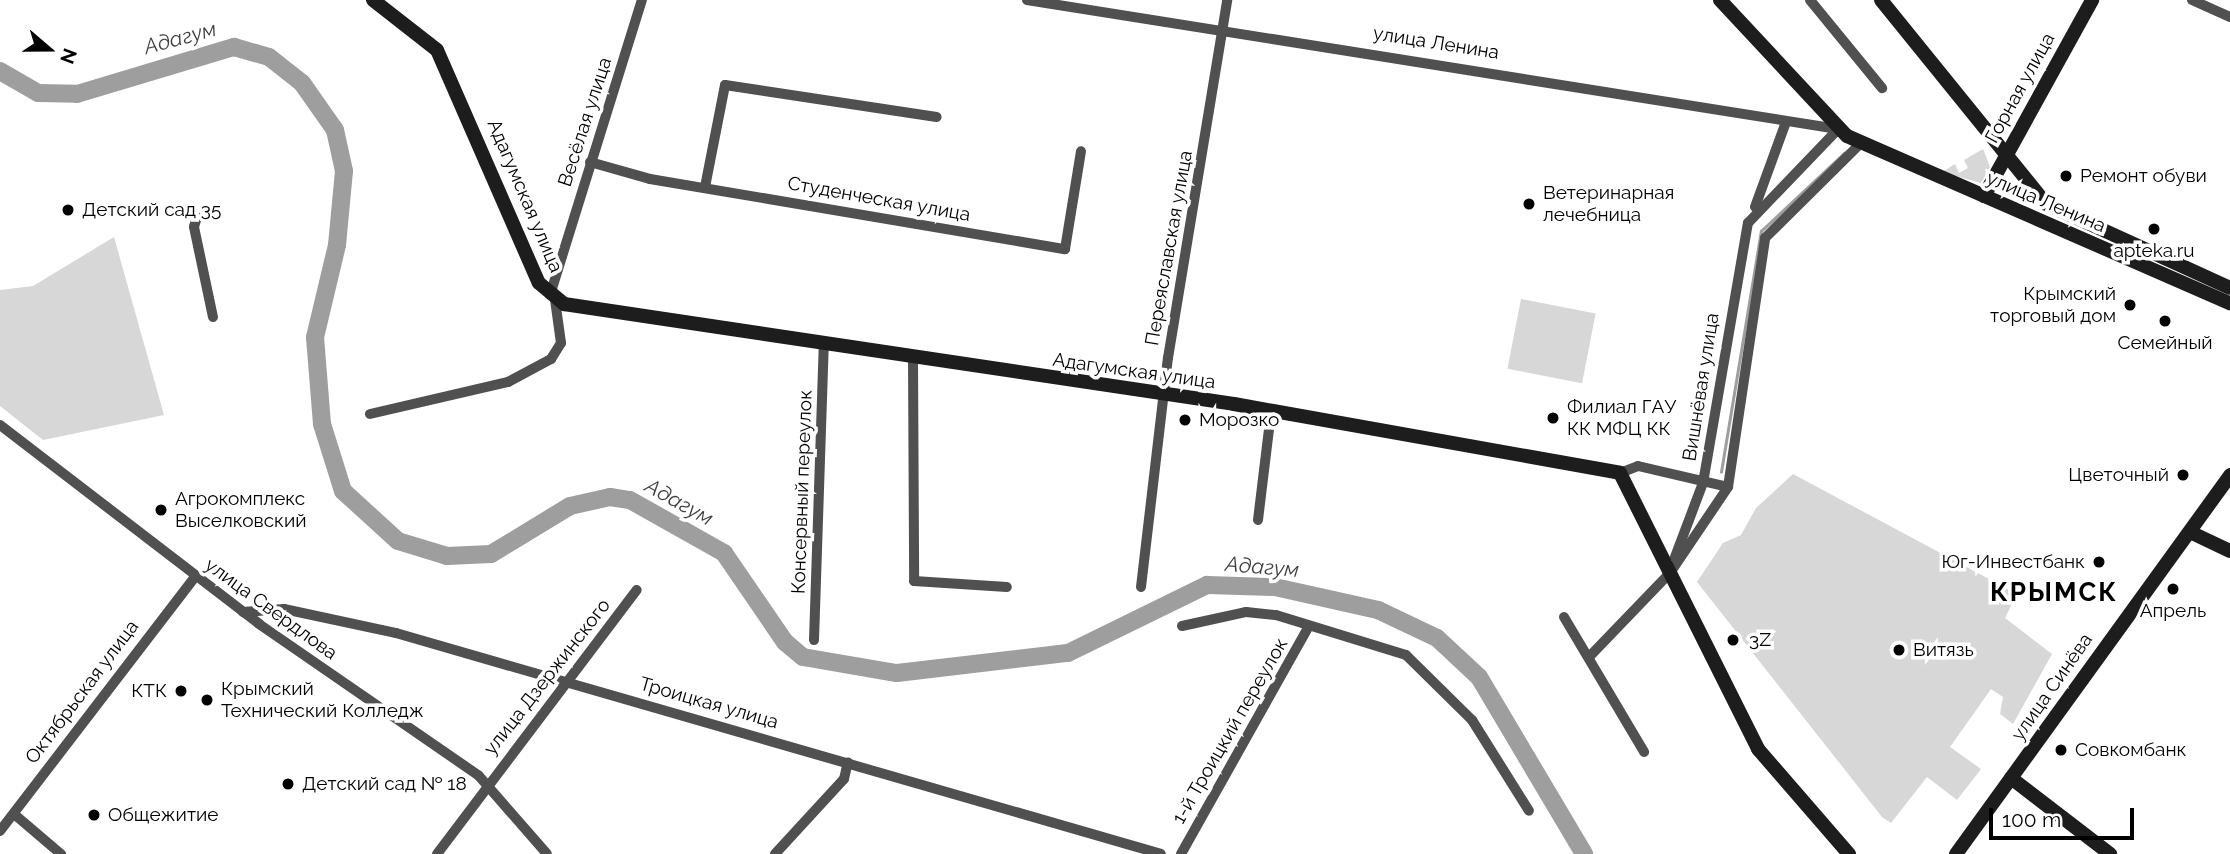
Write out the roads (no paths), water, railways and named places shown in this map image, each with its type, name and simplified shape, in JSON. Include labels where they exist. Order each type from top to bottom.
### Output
[{"type":"main road","name":"Адагумская улица","points":[[373,0],[437,50],[452,75],[553,298],[913,359],[1164,394],[1620,473]]},
{"type":"main road","points":[[1720,0],[1842,133]]},
{"type":"main road","name":"улица Ленина","points":[[1881,0],[2004,158],[2056,210],[2230,288]]},
{"type":"main road","name":"Горная улица","points":[[1984,196],[2092,0]]},
{"type":"main road","name":"улица Ленина","points":[[1842,133],[1860,144],[2230,303]]},
{"type":"main road","points":[[1620,473],[1770,769],[1849,854]]},
{"type":"main road","name":"улица Синёва","points":[[1956,854],[2230,475]]},
{"type":"main road","points":[[2190,532],[2230,551]]},
{"type":"main road","points":[[2011,778],[2110,854]]},
{"type":"street","name":"Весёлая улица","points":[[370,414],[508,382],[551,359],[561,343],[553,298],[590,162],[642,0]]},
{"type":"street","name":"улица Ленина","points":[[1027,0],[1223,28],[1842,133]]},
{"type":"street","name":"Переяславская улица","points":[[1141,587],[1164,394],[1227,0]]},
{"type":"street","points":[[1810,0],[1882,88]]},
{"type":"street","points":[[2192,0],[2230,17]]},
{"type":"street","points":[[705,187],[725,85],[937,117]]},
{"type":"street","points":[[1753,213],[1786,122]]},
{"type":"street","name":"Вишнёвая улица","points":[[1670,573],[1703,483],[1744,235],[1753,213],[1842,133]]},
{"type":"street","name":"Вишнёвая улица","points":[[1670,573],[1728,487],[1765,238],[1860,144]]},
{"type":"street","name":"Студенческая улица","points":[[590,162],[705,187],[1065,248],[1081,151]]},
{"type":"street","points":[[197,217],[194,227],[213,317]]},
{"type":"street","name":"Консервный переулок","points":[[814,640],[824,345]]},
{"type":"street","points":[[913,359],[914,581],[1007,587]]},
{"type":"street","points":[[1258,520],[1271,412]]},
{"type":"street","name":"улица Свердлова","points":[[0,425],[195,577],[488,784],[547,854]]},
{"type":"street","points":[[1620,473],[1639,466],[1728,487]]},
{"type":"street","points":[[1590,656],[1670,573]]},
{"type":"street","name":"Октябрьская улица","points":[[0,831],[195,577]]},
{"type":"street","name":"улица Дзержинского","points":[[437,854],[637,590]]},
{"type":"street","name":"Троицкая улица","points":[[243,612],[295,611],[568,679],[1161,854]]},
{"type":"street","name":"1-й Троицкий переулок","points":[[1182,626],[1245,612],[1396,650],[1423,667],[1472,720],[1529,811]]},
{"type":"street","points":[[1564,617],[1590,656],[1644,751]]},
{"type":"street","name":"1-й Троицкий переулок","points":[[1181,854],[1309,626]]},
{"type":"street","points":[[775,854],[845,779],[848,762]]},
{"type":"street","points":[[14,814],[61,854]]},
{"type":"waterway","name":"Адагум","points":[[0,71],[38,93],[77,94],[234,47],[269,57],[302,83],[335,130],[344,171],[337,245],[315,337],[322,424],[343,491],[398,541],[447,556],[491,554],[570,506],[610,497],[630,500],[724,553],[785,642],[803,657],[897,673],[1068,653],[1207,585],[1275,587],[1378,610],[1437,638],[1479,677],[1584,854]]},
{"type":"waterway","points":[[1721,472],[1761,231],[1844,153]]},
{"type":"place","name":"Ремонт обуви","points":[[2066,176]]},
{"type":"place","name":"Ветеринарная лечебница","points":[[1529,204]]},
{"type":"place","name":"Детский сад 35","points":[[68,210]]},
{"type":"place","name":"apteka.ru","points":[[2154,229]]},
{"type":"place","name":"Крымский торговый дом","points":[[2130,305]]},
{"type":"place","name":"Семейный","points":[[2165,321]]},
{"type":"place","name":"Филиал ГАУ КК МФЦ КК","points":[[1553,418]]},
{"type":"place","name":"Морозко","points":[[1185,420]]},
{"type":"place","name":"Цветочный","points":[[2183,475]]},
{"type":"place","name":"Агрокомплекс Выселковский","points":[[161,510]]},
{"type":"place","name":"Юг-Инвестбанк","points":[[2099,562]]},
{"type":"place","name":"Апрель","points":[[2173,589]]},
{"type":"place","name":"3Z","points":[[1733,640]]},
{"type":"place","name":"Витязь","points":[[1899,650]]},
{"type":"place","name":"КТК","points":[[181,691]]},
{"type":"place","name":"Крымский Технический Колледж","points":[[207,700]]},
{"type":"place","name":"Совкомбанк","points":[[2061,750]]},
{"type":"place","name":"Детский сад № 18","points":[[288,784]]},
{"type":"place","name":"Общежитие","points":[[94,815]]},
{"type":"district","name":"КРЫМСК","points":[[2054,593]]}]
